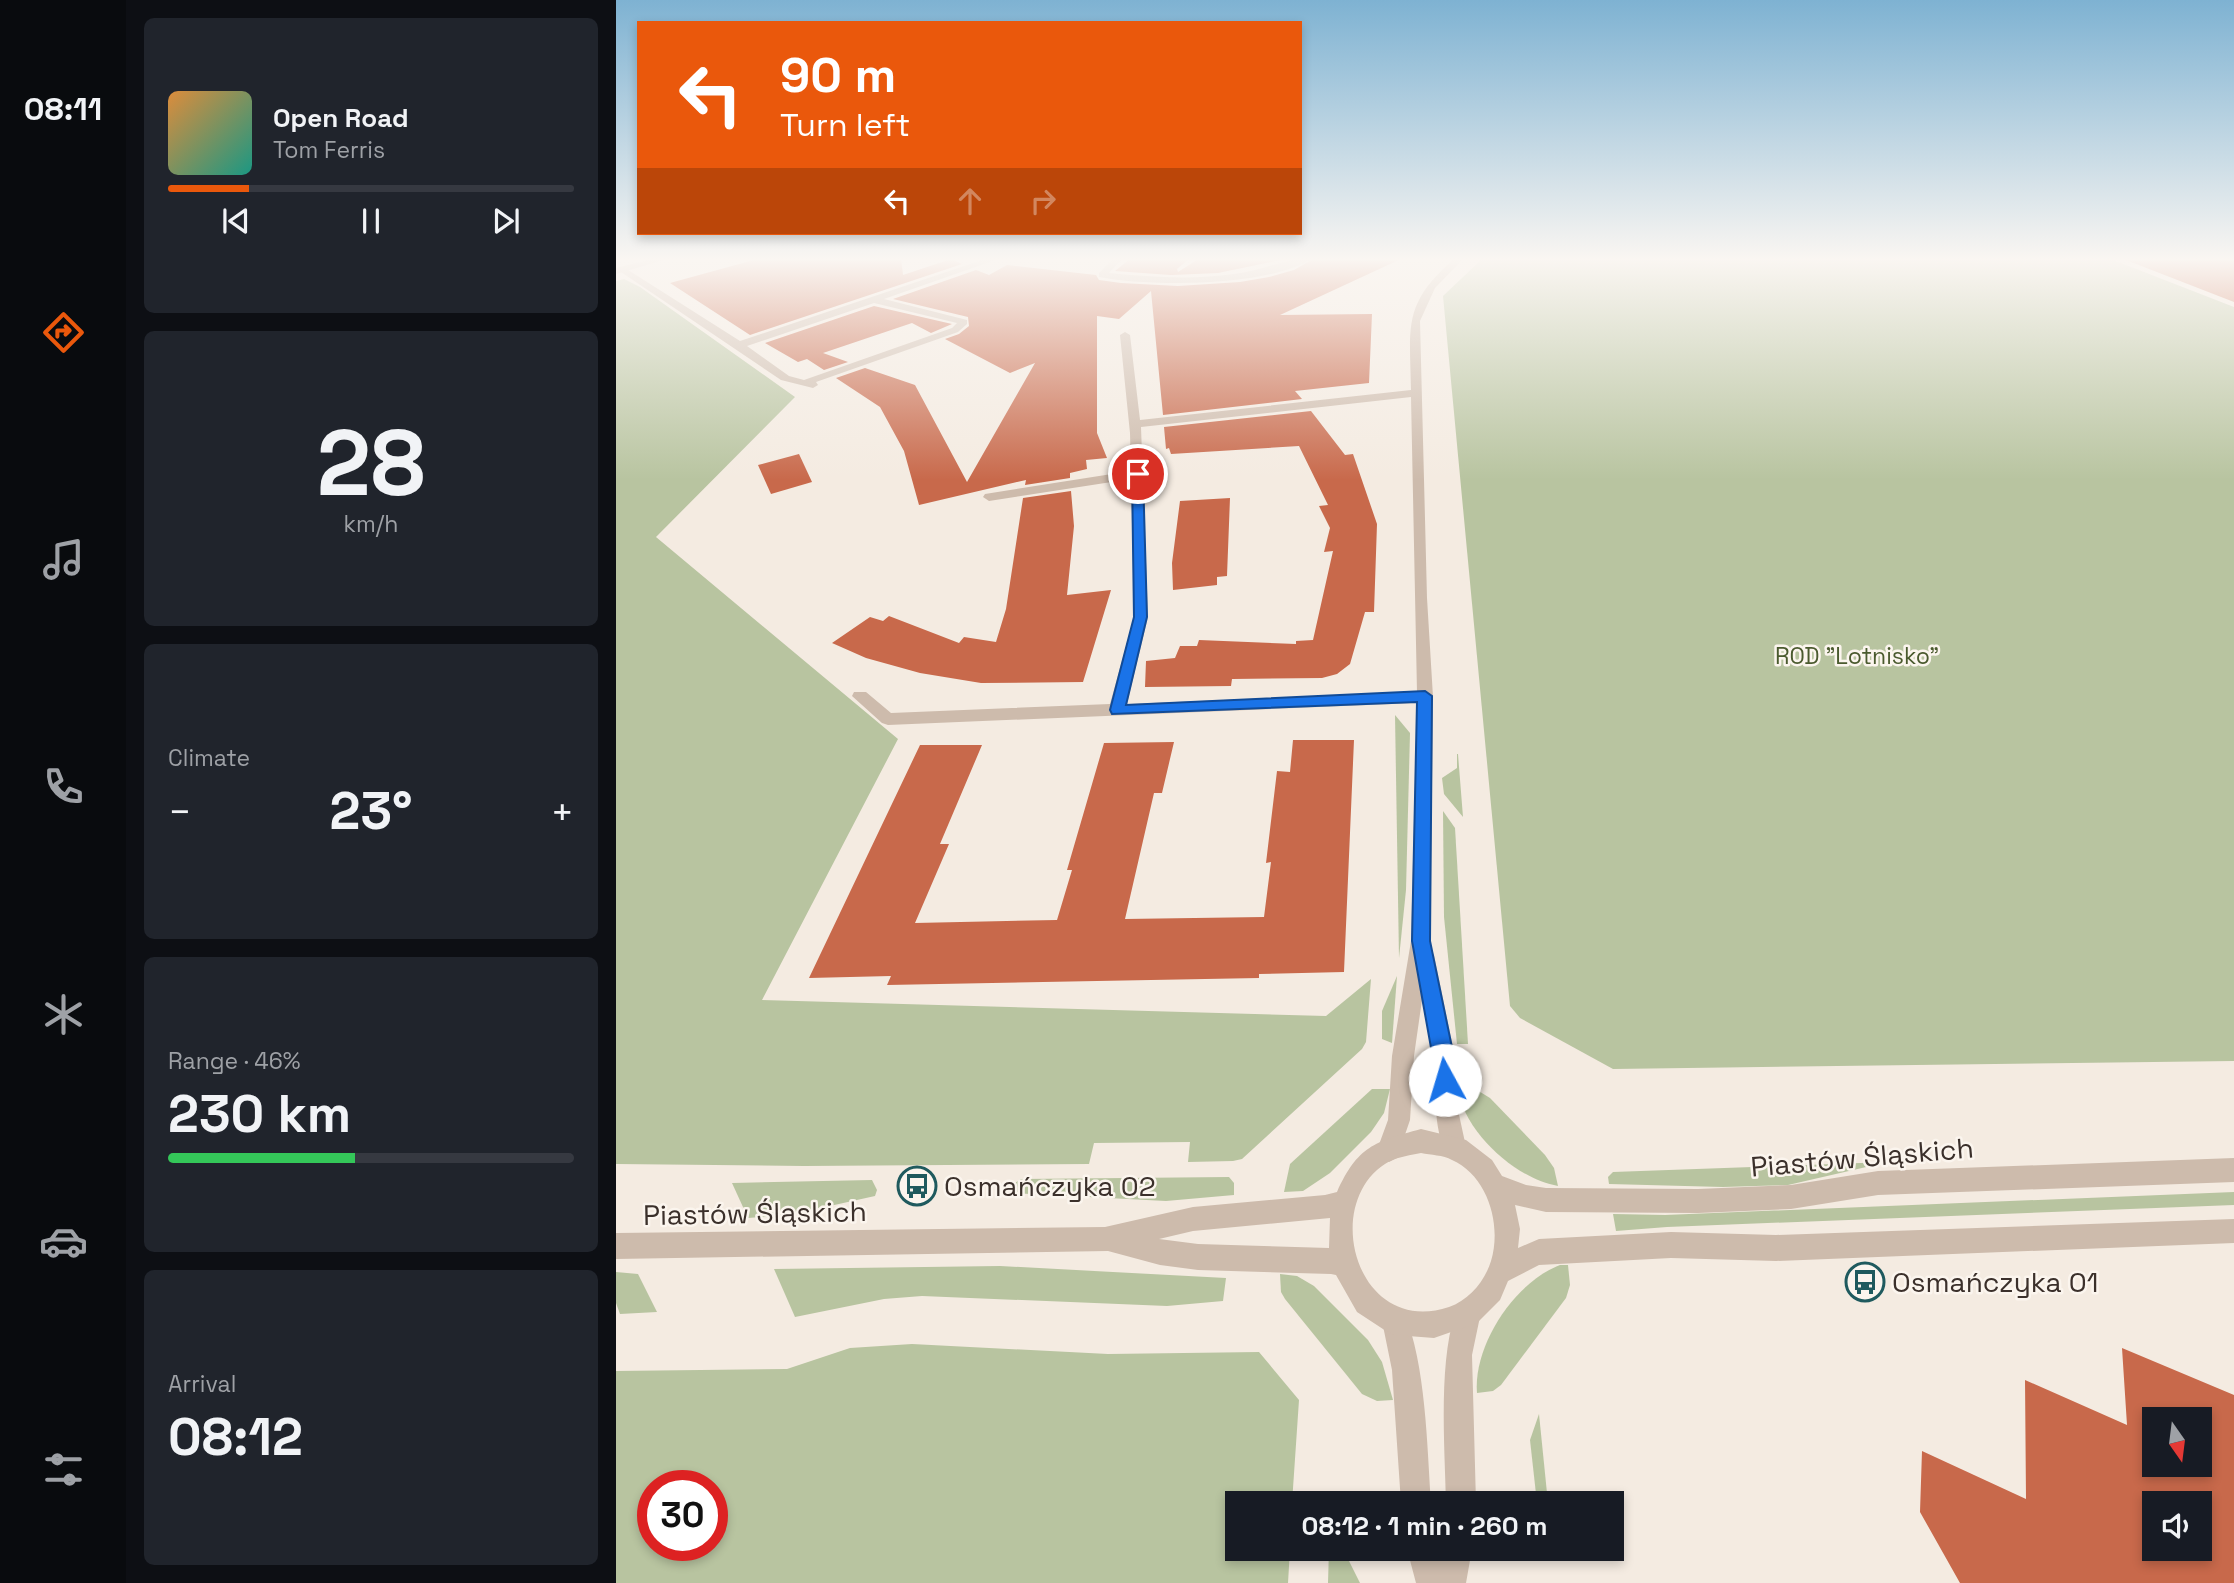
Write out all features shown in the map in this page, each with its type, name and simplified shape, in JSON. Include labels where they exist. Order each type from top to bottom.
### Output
[{"type":"street","points":[[719,332],[785,378],[810,384],[950,332]]},
{"type":"street","points":[[740,345],[779,332]]},
{"type":"street","points":[[1388,1150],[1399,1120],[1403,1056],[1421,941],[1425,696],[1415,332]]},
{"type":"street","points":[[1117,710],[1140,617],[1138,474],[1125,335]]},
{"type":"street","points":[[1135,424],[1416,393]]},
{"type":"street","points":[[989,497],[1138,474]]},
{"type":"street","points":[[860,696],[888,719],[1425,696]]},
{"type":"street","points":[[1421,941],[1444,1057],[1447,1110],[1454,1147]]},
{"type":"street","points":[[1421,1141],[1454,1147],[1474,1158],[1497,1186],[1506,1209],[1508,1234],[1500,1272],[1487,1295],[1457,1319],[1433,1325],[1395,1321],[1363,1300],[1344,1266],[1338,1241],[1343,1203],[1361,1170],[1388,1150],[1421,1141]]},
{"type":"street","name":"Piastów Śląskich","points":[[1497,1186],[1511,1193],[1546,1200],[1698,1201],[1791,1197],[1878,1183],[2234,1170]]},
{"type":"street","name":"Piastów Śląskich","points":[[616,1246],[1105,1239],[1193,1219],[1325,1208],[1343,1203]]},
{"type":"street","points":[[1500,1272],[1520,1259],[1539,1252],[1605,1247],[1671,1245],[1776,1248],[2234,1231]]},
{"type":"street","name":"Piastów Śląskich","points":[[1105,1239],[1160,1252],[1198,1257],[1315,1259],[1344,1266]]},
{"type":"street","points":[[1461,1491],[1459,1355],[1468,1311]]},
{"type":"street","points":[[1395,1321],[1406,1370],[1415,1491]]},
{"type":"street","points":[[1425,1561],[1431,1583]]},
{"type":"street","points":[[1451,1583],[1455,1561]]},
{"type":"green space","points":[[616,332],[703,332],[795,397],[656,537],[898,739],[762,1000],[1326,1016],[1371,979],[1366,1042],[1362,1049],[1242,1159],[1233,1161],[1188,1162],[1190,1142],[1094,1143],[1089,1164],[616,1164]]},
{"type":"green space","name":"ROD \"Lotnisko\"","points":[[1446,332],[2234,332],[2234,1061],[1613,1069],[1520,1018],[1510,1006]]},
{"type":"green space","points":[[1395,715],[1410,733],[1406,890],[1399,958]]},
{"type":"green space","points":[[1457,754],[1463,817],[1444,794],[1442,778],[1457,768]]},
{"type":"green space","points":[[1443,811],[1455,828],[1468,1044],[1457,1044],[1444,917]]},
{"type":"green space","points":[[1397,976],[1392,1043],[1382,1039],[1382,1011]]},
{"type":"green space","points":[[1372,1089],[1390,1089],[1384,1113],[1371,1132],[1330,1173],[1303,1191],[1284,1192],[1290,1164]]},
{"type":"green space","points":[[1458,1089],[1477,1090],[1490,1098],[1545,1155],[1554,1168],[1558,1186],[1525,1174],[1495,1151],[1470,1121]]},
{"type":"green space","points":[[1888,1162],[1788,1185],[1723,1187],[1609,1184],[1608,1177],[1613,1172]]},
{"type":"green space","points":[[1229,1177],[1234,1183],[1234,1195],[1166,1201],[1010,1193],[1012,1185],[1021,1179]]},
{"type":"green space","points":[[872,1180],[877,1190],[875,1196],[789,1215],[748,1218],[732,1183]]},
{"type":"green space","points":[[2234,1192],[2234,1205],[1616,1231],[1613,1214],[1665,1215]]},
{"type":"green space","points":[[1560,1265],[1568,1265],[1570,1285],[1566,1298],[1501,1385],[1493,1391],[1477,1393],[1482,1355],[1500,1317],[1527,1285]]},
{"type":"green space","points":[[1000,1266],[1226,1278],[1223,1301],[1167,1306],[922,1296],[884,1299],[795,1317],[774,1269]]},
{"type":"green space","points":[[616,1272],[638,1274],[657,1312],[620,1314],[616,1303]]},
{"type":"green space","points":[[1280,1274],[1297,1276],[1314,1286],[1368,1340],[1382,1362],[1393,1400],[1377,1401],[1362,1394],[1285,1299],[1281,1292]]},
{"type":"green space","points":[[912,1344],[1108,1354],[1259,1352],[1299,1400],[1293,1491],[1225,1491],[1225,1561],[1289,1561],[1288,1583],[616,1583],[616,1371],[787,1369],[850,1348]]},
{"type":"green space","points":[[1539,1414],[1547,1491],[1536,1491],[1530,1440]]},
{"type":"green space","points":[[1329,1561],[1349,1561],[1360,1583],[1328,1583]]},
{"type":"building","points":[[798,332],[886,332],[823,353],[848,362],[824,370],[807,359],[798,362],[765,343]]},
{"type":"building","points":[[1097,332],[1097,433],[1107,458],[1086,460],[1087,469],[1070,473],[1070,478],[1025,485],[1026,480],[919,505],[904,451],[880,407],[836,378],[865,368],[915,385],[967,482],[1035,363],[1010,373],[945,339],[959,334]]},
{"type":"building","points":[[1155,332],[1371,332],[1369,383],[1295,391],[1302,399],[1163,415]]},
{"type":"building","points":[[1311,411],[1345,455],[1353,454],[1377,524],[1374,612],[1365,612],[1350,664],[1337,674],[1322,678],[1232,679],[1231,686],[1145,687],[1146,661],[1175,658],[1180,646],[1197,646],[1199,640],[1296,644],[1296,641],[1313,640],[1333,551],[1324,552],[1330,528],[1319,506],[1328,505],[1299,446],[1171,454],[1169,448],[1166,449],[1164,427]]},
{"type":"building","points":[[799,454],[812,482],[771,494],[758,465]]},
{"type":"building","points":[[1071,491],[1074,526],[1067,595],[1111,590],[1083,682],[981,683],[920,673],[866,658],[832,643],[870,617],[883,621],[889,616],[959,643],[964,637],[996,642],[1006,609],[1023,498]]},
{"type":"building","points":[[1230,498],[1227,576],[1217,577],[1217,585],[1173,590],[1172,563],[1180,501]]},
{"type":"building","points":[[1293,740],[1354,740],[1344,972],[1259,974],[1259,978],[887,985],[891,976],[809,978],[920,745],[982,745],[940,844],[949,844],[915,923],[1057,920],[1072,870],[1067,870],[1104,743],[1174,742],[1162,793],[1154,793],[1125,919],[1264,917],[1271,862],[1266,863],[1277,771],[1290,772]]},
{"type":"building","points":[[2122,1348],[2234,1395],[2234,1583],[1960,1583],[1920,1512],[1922,1451],[2026,1499],[2025,1380],[2127,1425]]},
{"type":"place","name":"Osmańczyka 02","points":[[917,1186]]},
{"type":"place","name":"Osmańczyka 01","points":[[1865,1282]]},
{"type":"route","points":[[1138,474],[1140,617],[1125,687],[1117,710],[1425,696],[1421,941],[1444,1057],[1445,1080]]}]
